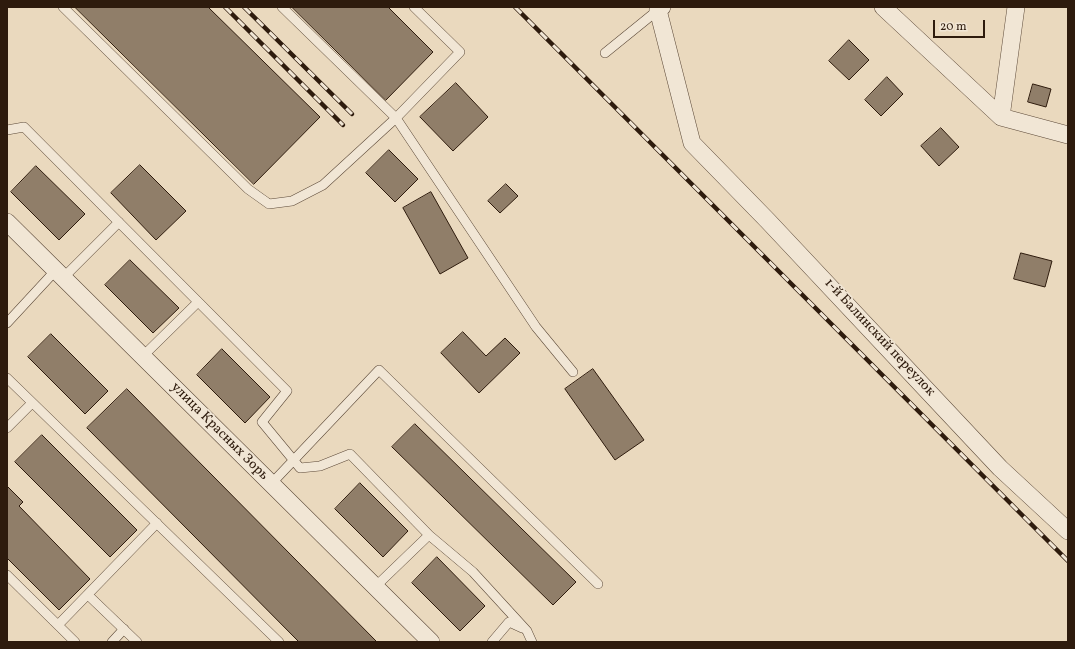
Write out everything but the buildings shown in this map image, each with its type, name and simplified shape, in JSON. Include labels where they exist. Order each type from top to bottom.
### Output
[{"type":"street","points":[[882,7],[1001,116],[1068,136]]},
{"type":"street","points":[[1001,116],[1016,7]]},
{"type":"street","name":"1-й Балинский переулок","points":[[660,9],[692,143],[768,221],[1000,468],[1068,531]]},
{"type":"street","name":"улица Красных Зорь","points":[[7,222],[431,642]]},
{"type":"lane","points":[[63,7],[248,189],[269,204],[292,201],[323,185],[396,118],[460,52],[414,7]]},
{"type":"lane","points":[[282,7],[396,118],[536,327],[573,372]]},
{"type":"lane","points":[[605,53],[660,9]]},
{"type":"lane","points":[[7,130],[24,127],[287,391],[262,422],[300,468],[320,466],[350,454],[429,535],[473,572],[527,631],[532,642]]},
{"type":"lane","points":[[7,323],[119,222]]},
{"type":"lane","points":[[143,356],[198,302]]},
{"type":"lane","points":[[271,484],[379,370],[598,584]]},
{"type":"lane","points":[[7,378],[279,642]]},
{"type":"lane","points":[[7,428],[32,403]]},
{"type":"lane","points":[[58,625],[157,524]]},
{"type":"lane","points":[[375,587],[429,535]]},
{"type":"lane","points":[[7,575],[75,642]]},
{"type":"lane","points":[[88,595],[137,642]]},
{"type":"lane","points":[[492,642],[509,622],[527,631]]},
{"type":"lane","points":[[112,642],[124,629]]},
{"type":"railway","points":[[225,7],[343,125]]},
{"type":"railway","points":[[244,7],[352,114]]},
{"type":"railway","points":[[515,7],[1068,561]]}]
